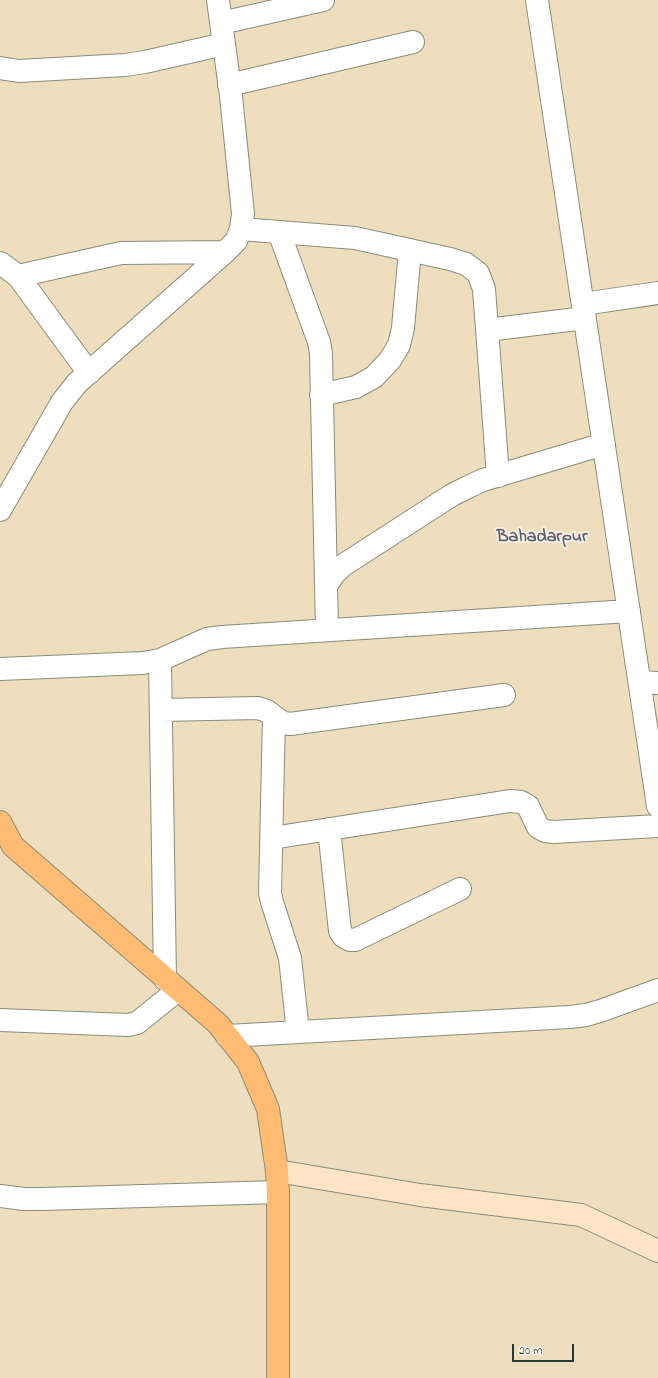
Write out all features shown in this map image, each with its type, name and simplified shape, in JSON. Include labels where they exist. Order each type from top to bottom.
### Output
[{"type":"highway","points":[[0,822],[13,846],[218,1024],[248,1062],[268,1109],[277,1182],[278,1378]]},
{"type":"main road","points":[[277,1182],[420,1195],[580,1215],[658,1251]]},
{"type":"street","points":[[0,510],[62,402],[77,383],[236,241],[241,229],[242,214],[229,85],[218,0]]},
{"type":"street","points":[[221,22],[323,0]]},
{"type":"street","points":[[537,0],[629,610],[649,683],[657,795]]},
{"type":"street","points":[[229,85],[413,42]]},
{"type":"street","points":[[0,68],[19,71],[125,65],[224,44]]},
{"type":"street","points":[[241,229],[343,236],[410,250],[466,264],[478,273],[484,289],[498,476]]},
{"type":"street","points":[[280,232],[319,342],[322,395],[327,630]]},
{"type":"street","points":[[322,395],[356,387],[374,377],[393,355],[399,344],[403,328],[410,250]]},
{"type":"street","points":[[18,276],[121,253],[225,252]]},
{"type":"street","points":[[0,263],[18,276],[89,373]]},
{"type":"street","points":[[487,330],[584,311],[658,294]]},
{"type":"street","points":[[326,586],[334,574],[342,566],[452,495],[483,480],[604,444]]},
{"type":"street","points":[[0,669],[142,663],[160,660],[207,639],[214,638],[629,610]]},
{"type":"street","points":[[0,1020],[128,1025],[137,1023],[171,984],[160,660]]},
{"type":"street","points":[[161,710],[258,708],[267,711],[283,723],[290,724],[504,695]]},
{"type":"street","points":[[274,717],[270,893],[290,958],[298,1032]]},
{"type":"street","points":[[272,838],[510,801],[521,802],[528,806],[538,827],[545,831],[554,832],[658,826]]},
{"type":"street","points":[[329,829],[340,931],[344,937],[350,940],[355,940],[460,889]]},
{"type":"street","points":[[228,1036],[570,1017],[600,1011],[658,990]]},
{"type":"street","points":[[0,1196],[24,1199],[43,1199],[277,1182]]},
{"type":"district","name":"Bahadarpur","points":[[542,538]]}]
